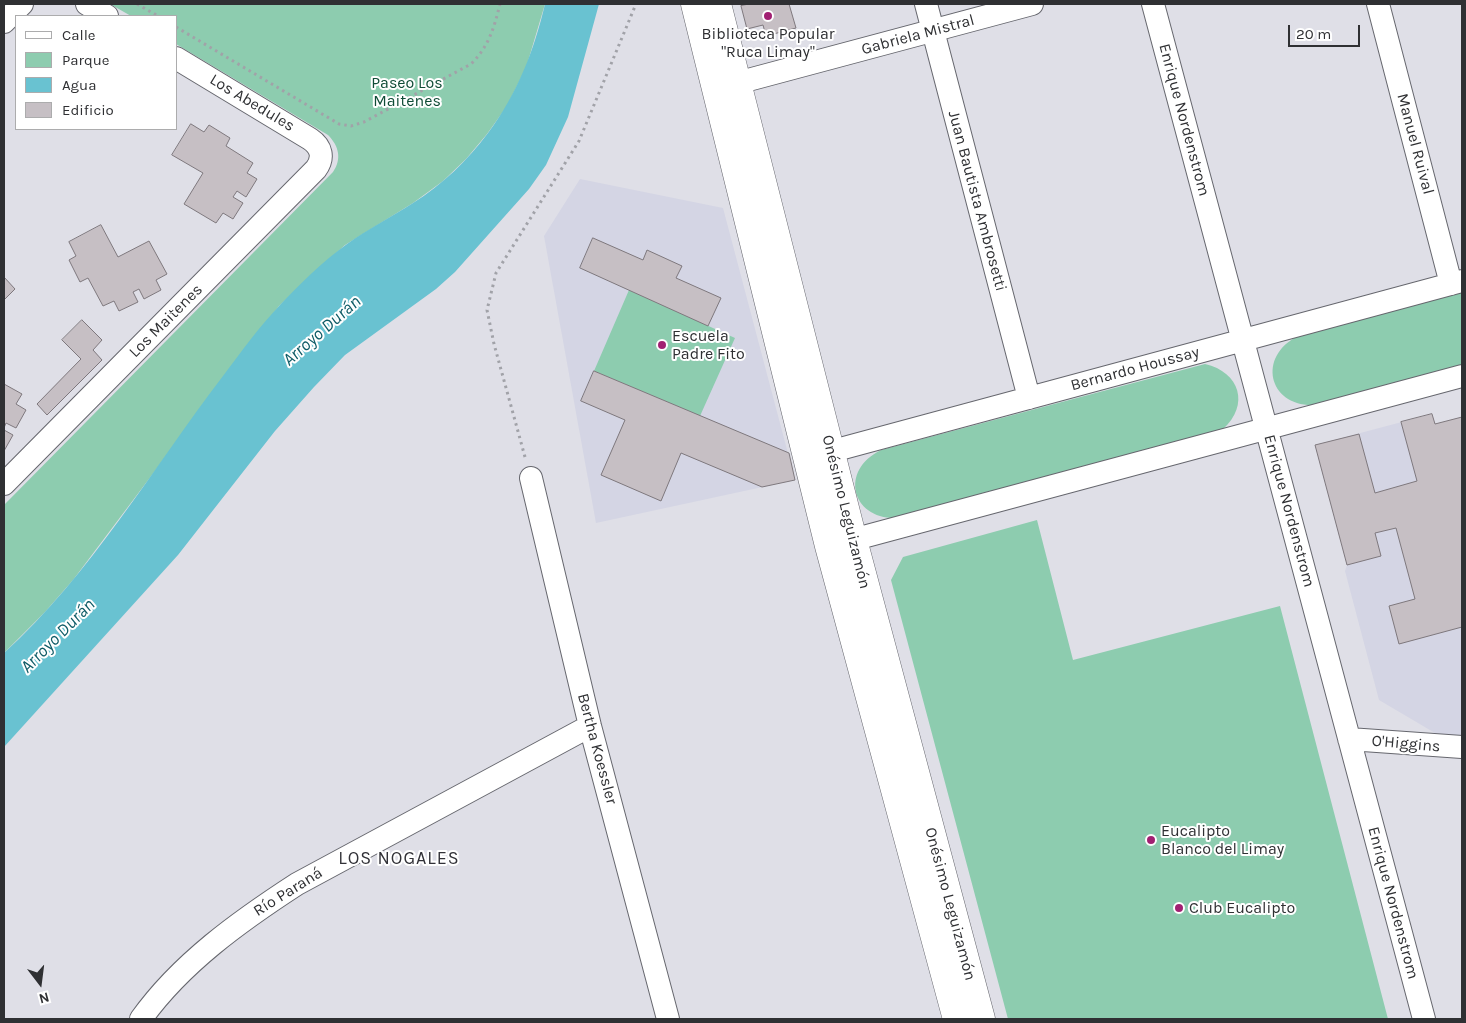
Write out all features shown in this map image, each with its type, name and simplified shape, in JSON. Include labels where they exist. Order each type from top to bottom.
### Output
[{"type":"street","points":[[4,22],[22,4]]},
{"type":"street","points":[[86,4],[105,15]]},
{"type":"street","name":"Onésimo Leguizamón","points":[[695,4],[727,86]]},
{"type":"street","name":"Onésimo Leguizamón","points":[[717,4],[727,86],[957,1019]]},
{"type":"street","name":"Juan Bautista Ambrosetti","points":[[926,4],[1028,398]]},
{"type":"street","name":"Gabriela Mistral","points":[[727,86],[1032,4]]},
{"type":"street","name":"Enrique Nordenstrom","points":[[1153,4],[1424,1019]]},
{"type":"street","name":"Manuel Ruival","points":[[1378,4],[1457,283]]},
{"type":"street","name":"Los Abedules","points":[[178,59],[310,139],[322,154]]},
{"type":"street","name":"Los Maitenes","points":[[4,484],[316,169],[322,154]]},
{"type":"street","name":"Bernardo Houssay","points":[[819,455],[1457,283]]},
{"type":"street","points":[[841,543],[1462,376]]},
{"type":"street","name":"Bertha Koessler","points":[[531,478],[590,726],[668,1019]]},
{"type":"street","name":"Onésimo Leguizamón","points":[[841,543],[981,1019]]},
{"type":"street","name":"Río Paraná","points":[[141,1019],[193,962],[224,935],[297,884],[590,726]]},
{"type":"street","name":"O'Higgins","points":[[1349,739],[1462,748]]},
{"type":"path","points":[[137,4],[156,15]]},
{"type":"path","points":[[178,28],[339,124],[351,126],[364,122],[471,64],[480,56],[492,34],[500,4]]},
{"type":"path","points":[[531,478],[494,344],[487,310],[496,273],[579,141],[636,4]]},
{"type":"shaded area","name":"Escuela Padre Fito","points":[[580,179],[723,208],[795,480],[596,523],[544,236]]},
{"type":"shaded area","points":[[1432,414],[1435,424],[1462,417],[1462,744],[1457,746],[1379,700],[1345,571],[1347,565],[1315,445]]},
{"type":"green space","name":"Paseo Los Maitenes","points":[[110,4],[545,4],[526,68],[507,106],[487,134],[466,159],[443,181],[413,203],[345,245],[279,306],[73,580],[45,612],[4,653],[4,505],[333,172],[338,162],[337,148],[328,135],[178,45],[178,15],[129,15]]},
{"type":"green space","points":[[629,290],[735,338],[700,416],[594,371]]},
{"type":"green space","points":[[1462,292],[1462,365],[1316,405],[1300,404],[1287,398],[1279,390],[1274,380],[1273,368],[1276,356],[1285,345],[1298,336]]},
{"type":"green space","points":[[1205,364],[1217,368],[1226,374],[1237,390],[1236,410],[1231,420],[1223,429],[899,518],[883,517],[870,512],[861,503],[856,493],[855,482],[859,470],[868,459],[881,450]]},
{"type":"green space","name":"Eucalipto Blanco del Limay","points":[[1037,520],[1073,660],[1280,606],[1388,1019],[1008,1019],[891,580],[903,557]]},
{"type":"water","name":"Arroyo Durán","points":[[545,4],[599,4],[568,117],[546,165],[529,189],[455,272],[436,289],[345,355],[314,387],[275,431],[178,555],[4,747],[4,653],[65,589],[93,555],[197,411],[257,331],[280,305],[312,273],[338,251],[434,188],[454,171],[480,143],[508,103],[516,87],[536,38]]},
{"type":"building","name":"Biblioteca Popular \"Ruca Limay\"","points":[[749,4],[789,4],[796,28],[766,36],[763,25],[747,29],[741,6]]},
{"type":"building","points":[[191,124],[204,132],[209,125],[230,138],[226,146],[253,163],[247,173],[257,179],[246,197],[237,191],[233,197],[243,203],[233,219],[223,213],[216,223],[184,204],[203,173],[172,155]]},
{"type":"building","points":[[101,225],[118,257],[149,241],[167,274],[156,280],[161,290],[144,299],[139,289],[133,292],[138,302],[119,311],[114,301],[103,306],[88,278],[80,282],[69,260],[76,256],[69,242]]},
{"type":"building","points":[[593,238],[643,260],[647,250],[682,266],[676,278],[721,298],[708,326],[580,268]]},
{"type":"building","points":[[4,277],[15,289],[4,300]]},
{"type":"building","points":[[82,320],[102,340],[93,350],[102,360],[47,415],[37,404],[81,359],[62,340]]},
{"type":"building","points":[[594,371],[789,453],[795,480],[762,487],[681,453],[661,501],[601,475],[625,420],[581,401]]},
{"type":"building","points":[[4,384],[22,394],[16,404],[26,410],[16,428],[6,423],[4,428]]},
{"type":"building","points":[[1432,414],[1435,424],[1462,417],[1462,627],[1399,644],[1389,606],[1415,599],[1396,528],[1375,533],[1381,556],[1347,565],[1315,445],[1359,434],[1375,493],[1417,481],[1401,422]]},
{"type":"building","points":[[4,430],[13,435],[4,451]]},
{"type":"place","name":"Biblioteca Popular \"Ruca Limay\"","points":[[768,16]]},
{"type":"place","name":"Escuela Padre Fito","points":[[662,345]]},
{"type":"place","name":"Eucalipto Blanco del Limay","points":[[1151,840]]},
{"type":"place","name":"Club Eucalipto","points":[[1179,908]]},
{"type":"district","name":"LOS NOGALES","points":[[399,859]]}]
